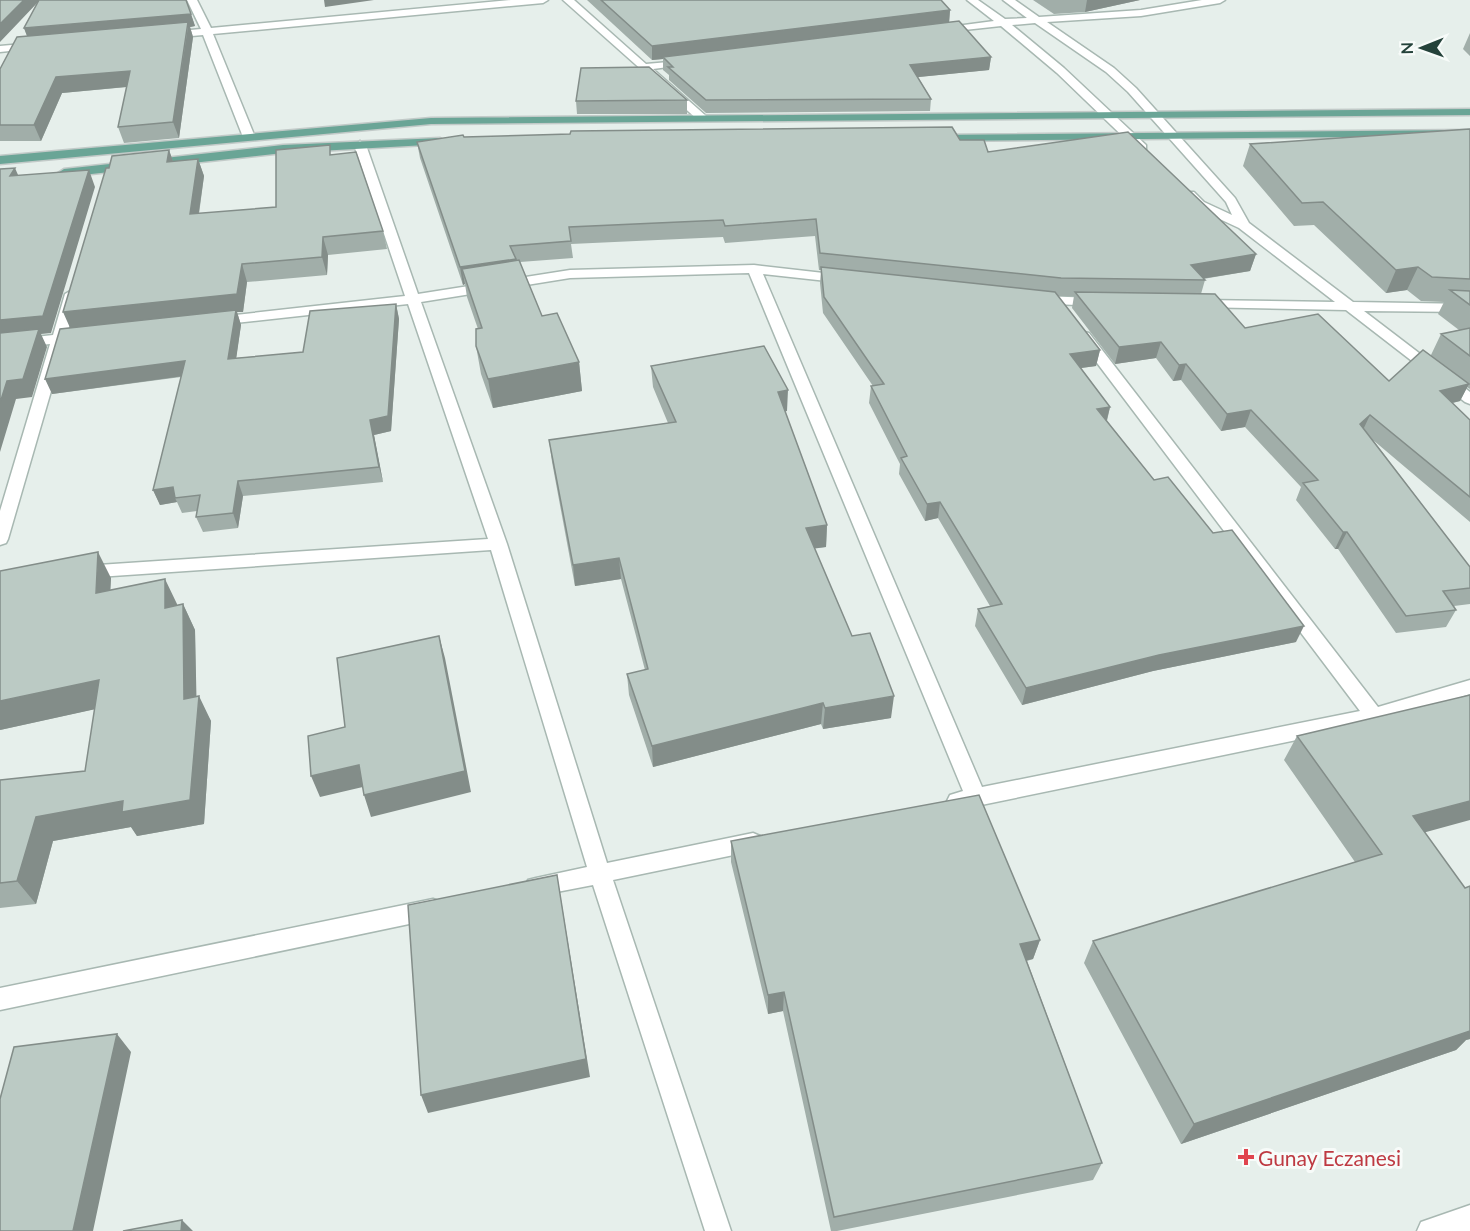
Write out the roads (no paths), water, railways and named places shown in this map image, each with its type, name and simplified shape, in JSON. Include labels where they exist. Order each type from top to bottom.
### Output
[{"type":"main road","points":[[0,160],[431,121],[1470,112]]},
{"type":"main road","points":[[928,138],[1470,133]]},
{"type":"main road","points":[[54,174],[107,174],[283,149],[452,142]]},
{"type":"street","points":[[192,0],[207,31],[249,137]]},
{"type":"street","points":[[396,0],[404,13]]},
{"type":"street","points":[[161,35],[543,0]]},
{"type":"street","points":[[568,0],[702,118]]},
{"type":"street","points":[[972,0],[1006,22],[1110,115],[1153,159]]},
{"type":"street","points":[[1008,0],[1110,70],[1154,114],[1231,201],[1244,225]]},
{"type":"street","points":[[924,33],[1006,22],[1140,13],[1220,0]]},
{"type":"street","points":[[0,49],[46,45]]},
{"type":"street","points":[[644,67],[702,60]]},
{"type":"street","points":[[360,145],[498,544],[600,874],[718,1231]]},
{"type":"street","points":[[1184,189],[1200,205],[1244,225],[1470,399]]},
{"type":"street","points":[[754,269],[976,797]]},
{"type":"street","points":[[201,323],[413,299],[570,274],[754,269],[859,280]]},
{"type":"street","points":[[0,540],[75,282]]},
{"type":"street","points":[[1022,298],[1057,302],[1104,302]]},
{"type":"street","points":[[1057,302],[1374,716]]},
{"type":"street","points":[[1187,304],[1470,308]]},
{"type":"street","points":[[0,345],[94,336]]},
{"type":"street","points":[[71,572],[498,544]]},
{"type":"street","points":[[941,804],[1374,716],[1470,687]]},
{"type":"street","points":[[519,891],[776,838]]},
{"type":"street","points":[[0,999],[450,905]]},
{"type":"street","points":[[1430,1231],[1470,1218]]},
{"type":"place","name":"Gunay Eczanesi","points":[[1246,1157]]}]
